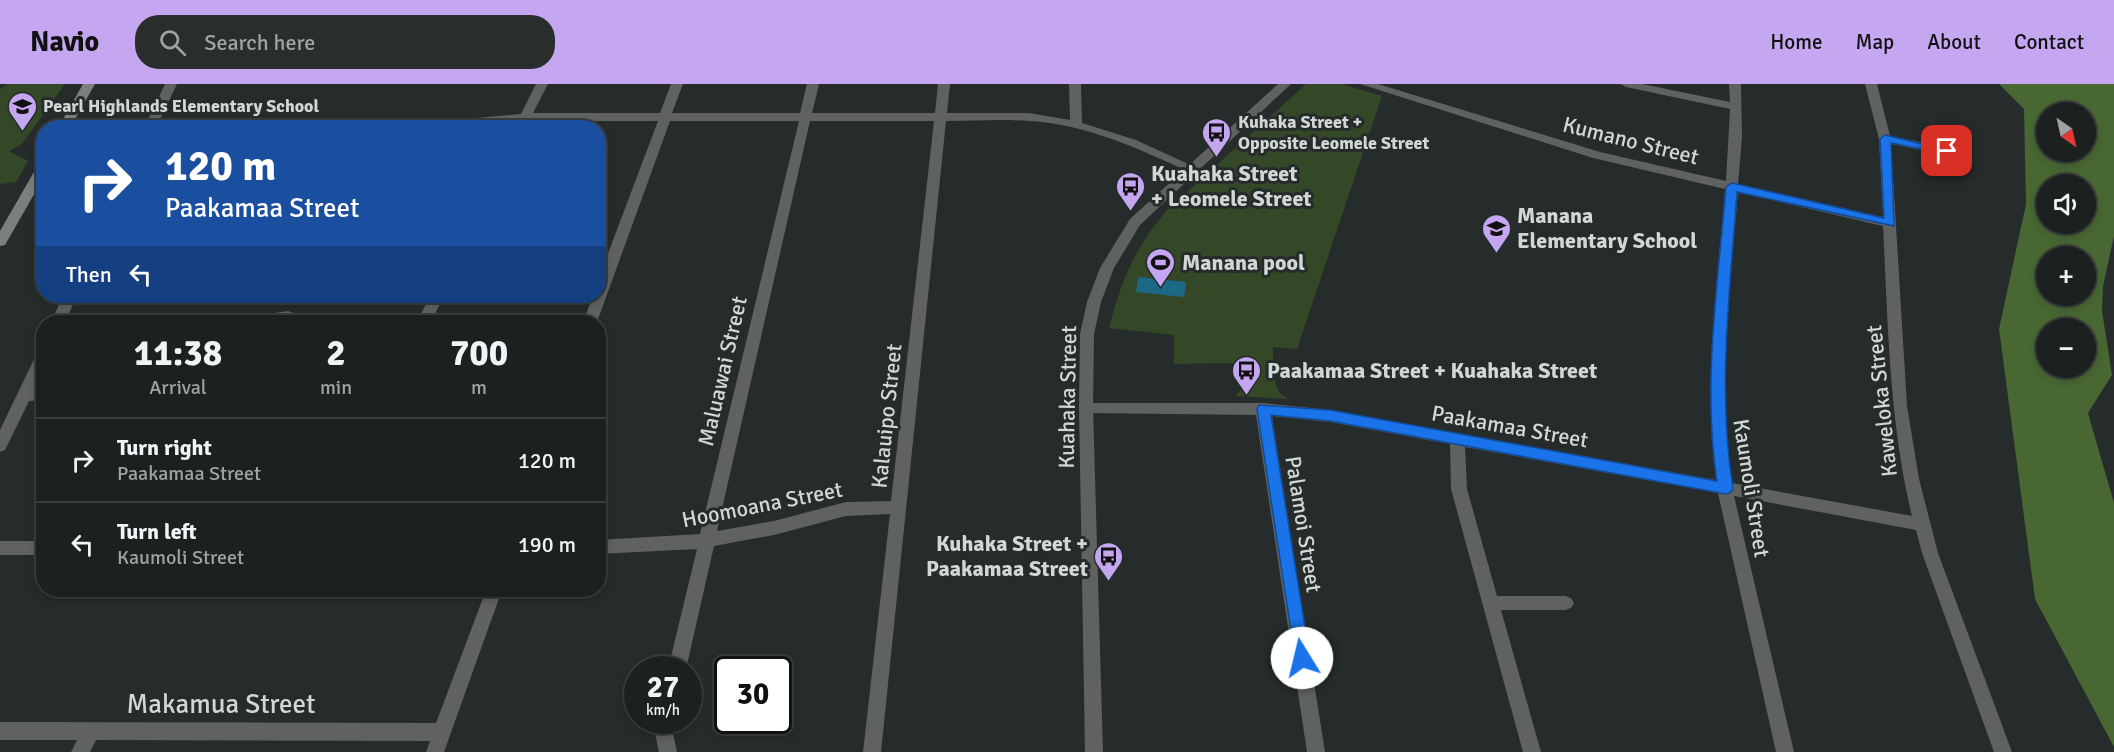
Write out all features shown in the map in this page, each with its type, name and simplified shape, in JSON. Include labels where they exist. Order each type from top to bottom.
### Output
[{"type":"main road","points":[[69,120],[89,84]]},
{"type":"main road","points":[[2,236],[36,179]]},
{"type":"street","points":[[154,120],[171,84]]},
{"type":"street","points":[[524,120],[542,84]]},
{"type":"street","points":[[606,278],[677,84]]},
{"type":"street","name":"Maluawai Street","points":[[680,656],[813,84]]},
{"type":"street","name":"Kalauipo Street","points":[[872,752],[944,84]]},
{"type":"street","points":[[1075,84],[1076,123]]},
{"type":"street","name":"Kuahaka Street","points":[[1094,752],[1086,407],[1088,334],[1094,302],[1107,268],[1135,222],[1191,168],[1285,84]]},
{"type":"street","name":"Kumano Street","points":[[1366,84],[1597,155],[1890,223]]},
{"type":"street","points":[[1626,84],[1736,107]]},
{"type":"street","name":"Kaumoli Street","points":[[1735,84],[1732,187],[1718,363],[1719,440],[1726,488],[1785,752]]},
{"type":"street","name":"Kaweloka Street","points":[[1871,84],[1885,139],[1904,441],[1921,524],[2004,752]]},
{"type":"street","points":[[570,120],[665,116],[1029,117],[1076,123],[1118,135],[1191,168]]},
{"type":"street","points":[[1885,139],[1947,151]]},
{"type":"street","points":[[0,446],[36,370]]},
{"type":"street","points":[[24,396],[36,395]]},
{"type":"street","name":"Paakamaa Street","points":[[1086,407],[1263,409],[1330,416],[1921,524]]},
{"type":"street","name":"Palamoi Street","points":[[1263,409],[1316,752]]},
{"type":"street","points":[[1457,439],[1459,489],[1532,752]]},
{"type":"street","name":"Hoomoana Street","points":[[606,547],[706,541],[774,528],[826,512],[898,507]]},
{"type":"street","points":[[0,548],[36,548]]},
{"type":"street","points":[[435,752],[491,597]]},
{"type":"street","points":[[1491,603],[1565,603]]},
{"type":"street","name":"Makamua Street","points":[[0,731],[442,732]]},
{"type":"street","points":[[80,752],[91,731]]},
{"type":"street","points":[[664,734],[668,752]]},
{"type":"green space","name":"Pearl Highlands Elementary School","points":[[7,84],[65,84],[39,120],[36,120],[36,124],[22,144],[9,151],[28,161],[16,182],[0,184],[0,89]]},
{"type":"green space","points":[[1306,84],[1342,84],[1382,96],[1297,349],[1273,347],[1276,384],[1283,395],[1289,399],[1235,396],[1244,388],[1243,363],[1174,364],[1174,335],[1109,328],[1130,265],[1167,210]]},
{"type":"green space","points":[[1999,84],[2114,84],[2114,236],[2103,286],[2102,311],[2112,375],[2088,413],[2114,503],[2114,747],[2035,599],[1999,329],[2026,204],[2024,109]]},
{"type":"water","name":"Manana pool","points":[[1138,277],[1186,282],[1184,297],[1136,292]]},
{"type":"place","name":"Pearl Highlands Elementary School","points":[[22,132]]},
{"type":"place","name":"Kuhaka Street + Opposite Leomele Street","points":[[1217,158]]},
{"type":"place","name":"Kuahaka Street + Leomele Street","points":[[1130,212]]},
{"type":"place","name":"Manana Elementary School","points":[[1496,254]]},
{"type":"place","name":"Manana pool","points":[[1161,288]]},
{"type":"place","name":"Paakamaa Street + Kuahaka Street","points":[[1246,396]]},
{"type":"place","name":"Kuhaka Street + Paakamaa Street","points":[[1109,582]]},
{"type":"route","points":[[1302,658],[1263,409],[1330,416],[1726,488],[1720,451],[1717,406],[1718,363],[1732,187],[1890,223],[1885,139],[1947,151]]}]
